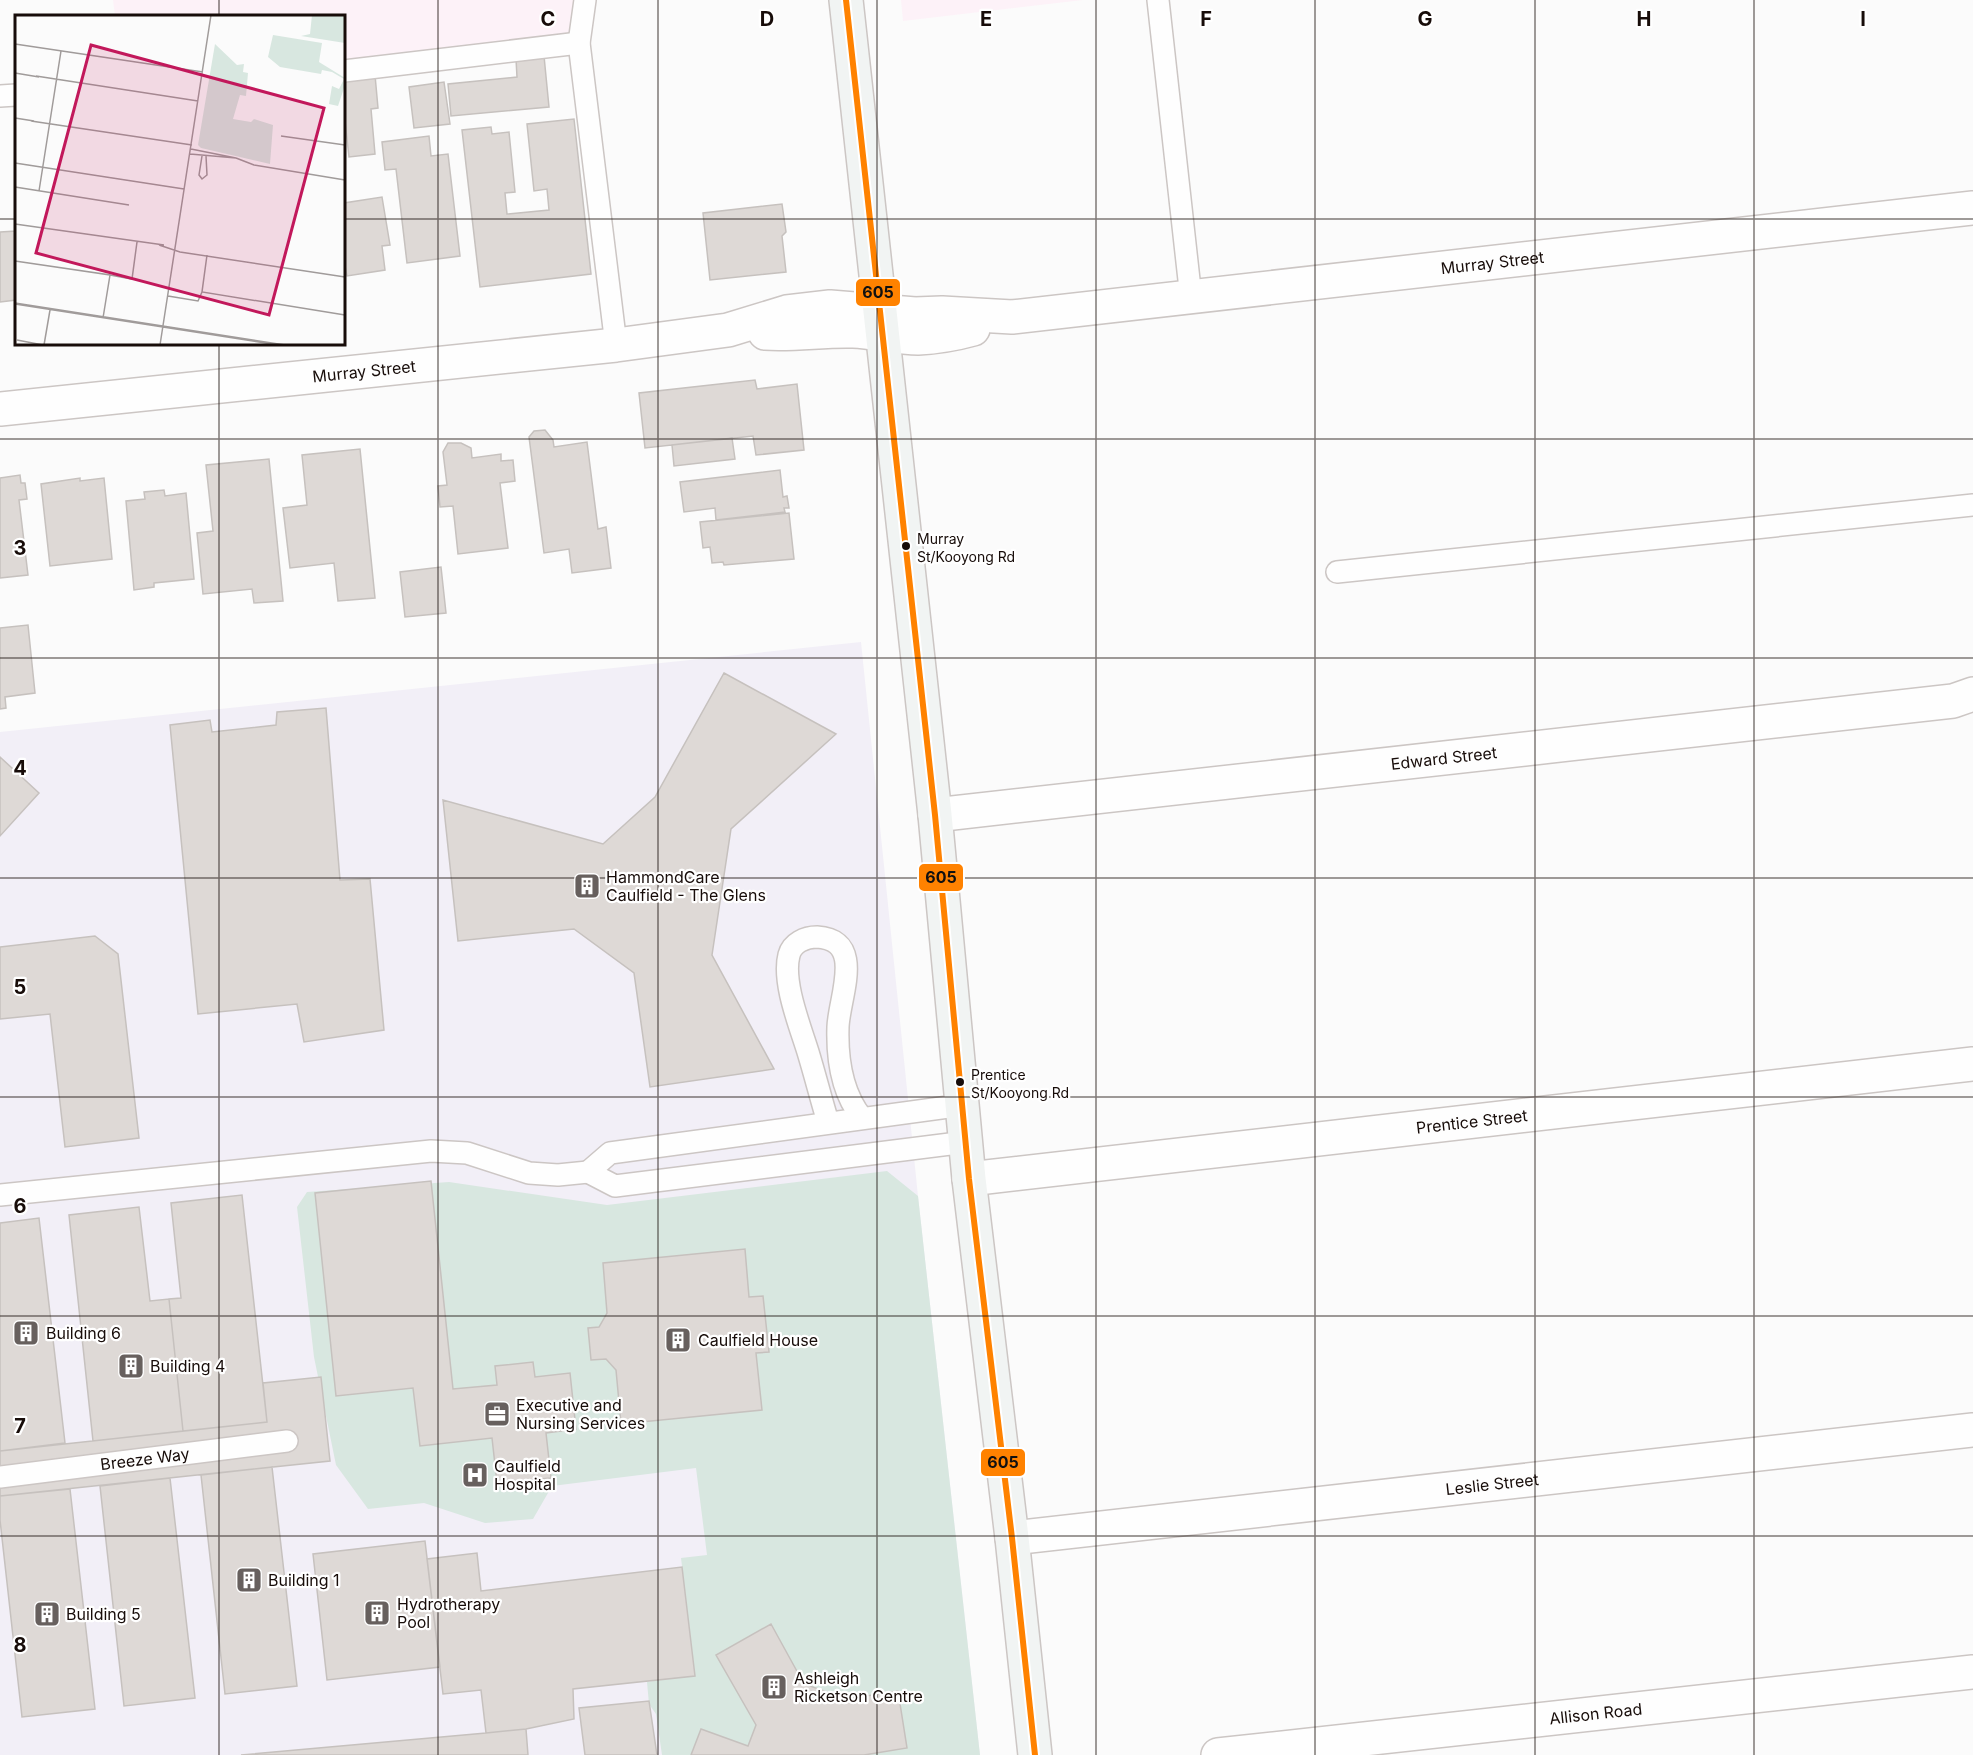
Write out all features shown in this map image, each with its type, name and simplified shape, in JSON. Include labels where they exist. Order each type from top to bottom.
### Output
[{"type":"street","points":[[846,0],[934,815],[969,1179],[1012,1538],[1035,1755]]},
{"type":"street","name":"Murray Street","points":[[0,409],[616,345],[728,330],[789,334],[855,332],[880,323],[917,338],[957,333],[1012,317],[1973,208]]},
{"type":"street","name":"Edward Street","points":[[934,815],[1966,699]]},
{"type":"street","name":"Prentice Street","points":[[969,1179],[1973,1064]]},
{"type":"street","name":"Leslie Street","points":[[1012,1538],[1973,1430]]},
{"type":"street","name":"Allison Road","points":[[1218,1755],[1973,1672]]},
{"type":"lane","points":[[585,0],[579,43],[616,345]]},
{"type":"lane","points":[[1158,0],[1191,298]]},
{"type":"lane","points":[[345,71],[579,43]]},
{"type":"lane","points":[[0,96],[15,95]]},
{"type":"lane","points":[[1337,572],[1973,505]]},
{"type":"lane","points":[[828,1122],[799,1023],[787,970],[789,952],[798,941],[813,937],[829,938],[841,946],[846,962],[846,977],[838,1027],[841,1060],[845,1090],[862,1118]]},
{"type":"lane","points":[[588,1172],[610,1153],[963,1105]]},
{"type":"lane","points":[[0,1195],[431,1151],[468,1153],[529,1173],[558,1175],[588,1172],[615,1185],[966,1142]]},
{"type":"lane","name":"Breeze Way","points":[[0,1477],[287,1441]]},
{"type":"shaded area","points":[[113,0],[596,0],[590,35],[345,61],[345,15],[115,15]]},
{"type":"shaded area","points":[[901,0],[1083,0],[903,21]]},
{"type":"shaded area","name":"Caulfield Hospital","points":[[861,642],[918,1196],[980,1755],[0,1755],[0,732]]},
{"type":"shaded area","points":[[887,1171],[918,1196],[980,1755],[662,1755],[656,1714],[649,1704],[647,1682],[695,1675],[681,1558],[707,1555],[696,1468],[552,1486],[533,1519],[485,1523],[424,1503],[368,1509],[336,1465],[314,1357],[297,1207],[307,1192],[449,1182],[607,1205]]},
{"type":"building","points":[[544,56],[549,107],[451,116],[448,84],[517,77],[516,59]]},
{"type":"building","points":[[375,75],[378,108],[371,109],[375,154],[349,157],[345,121],[345,79]]},
{"type":"building","points":[[444,82],[450,124],[414,128],[409,87]]},
{"type":"building","points":[[574,119],[591,274],[480,287],[462,130],[491,127],[492,134],[509,132],[515,192],[505,193],[507,214],[549,210],[547,189],[534,191],[527,124]]},
{"type":"building","points":[[429,136],[431,156],[448,154],[460,256],[407,263],[396,169],[385,170],[382,142]]},
{"type":"building","points":[[382,197],[390,245],[382,246],[385,270],[347,276],[345,203]]},
{"type":"building","points":[[782,204],[786,232],[782,236],[786,272],[710,280],[703,213]]},
{"type":"building","points":[[15,231],[15,300],[0,302],[0,232]]},
{"type":"building","points":[[755,380],[757,389],[797,384],[804,450],[756,455],[753,436],[645,448],[639,393]]},
{"type":"building","points":[[545,430],[553,440],[554,447],[587,442],[598,529],[606,527],[611,568],[572,573],[569,549],[544,553],[529,437],[534,431]]},
{"type":"building","points":[[732,438],[735,459],[674,466],[672,445]]},
{"type":"building","points":[[448,443],[461,443],[471,448],[472,458],[501,454],[501,461],[513,460],[515,481],[500,483],[508,548],[458,554],[453,506],[440,507],[438,486],[447,485],[443,452]]},
{"type":"building","points":[[360,449],[375,598],[338,601],[334,563],[290,568],[283,508],[307,505],[302,455]]},
{"type":"building","points":[[269,459],[283,601],[254,603],[252,589],[203,594],[197,533],[213,531],[206,465]]},
{"type":"building","points":[[780,470],[783,497],[787,496],[789,508],[784,508],[785,512],[716,520],[715,508],[684,512],[680,482]]},
{"type":"building","points":[[20,475],[21,483],[25,483],[27,499],[19,500],[28,575],[0,578],[0,478]]},
{"type":"building","points":[[80,478],[80,481],[104,478],[112,559],[50,566],[41,484]]},
{"type":"building","points":[[164,490],[165,496],[186,493],[194,579],[154,583],[154,587],[134,590],[126,501],[145,499],[144,492]]},
{"type":"building","points":[[789,513],[794,559],[724,565],[723,562],[712,563],[710,547],[703,548],[700,522]]},
{"type":"building","points":[[441,567],[446,613],[405,617],[400,572]]},
{"type":"building","points":[[28,625],[35,693],[5,697],[6,708],[0,709],[0,628]]},
{"type":"building","name":"HammondCare Caulfield - The Glens","points":[[724,673],[836,734],[731,829],[712,955],[774,1069],[650,1087],[634,973],[574,929],[458,941],[443,800],[603,844],[655,797]]},
{"type":"building","points":[[326,708],[340,880],[370,879],[384,1030],[304,1042],[297,1004],[198,1014],[170,725],[210,720],[212,732],[276,725],[277,712]]},
{"type":"building","points":[[0,757],[39,793],[0,836]]},
{"type":"building","points":[[95,936],[118,954],[139,1138],[65,1147],[50,1014],[0,1019],[0,947]]},
{"type":"building","points":[[431,1181],[453,1389],[497,1385],[495,1366],[533,1362],[535,1377],[570,1373],[576,1429],[546,1433],[551,1478],[497,1483],[492,1438],[420,1446],[413,1388],[336,1396],[315,1193]]},
{"type":"building","points":[[242,1195],[267,1422],[183,1431],[169,1299],[181,1298],[171,1203]]},
{"type":"building","name":"Building 4","points":[[139,1207],[150,1301],[169,1299],[183,1431],[93,1441],[69,1215]]},
{"type":"building","name":"Building 6","points":[[39,1218],[65,1443],[0,1451],[0,1223]]},
{"type":"building","name":"Caulfield House","points":[[745,1249],[749,1297],[763,1296],[769,1352],[756,1353],[762,1410],[621,1424],[616,1370],[606,1359],[591,1360],[588,1328],[599,1327],[607,1313],[603,1263]]},
{"type":"building","points":[[321,1377],[330,1461],[0,1496],[0,1451],[267,1422],[263,1383]]},
{"type":"building","name":"Building 1","points":[[272,1467],[297,1686],[225,1694],[201,1475]]},
{"type":"building","points":[[170,1478],[195,1698],[124,1706],[100,1486]]},
{"type":"building","name":"Building 5","points":[[70,1489],[95,1709],[22,1717],[0,1520],[0,1496]]},
{"type":"building","name":"Hydrotherapy Pool","points":[[425,1541],[440,1667],[327,1680],[313,1554]]},
{"type":"building","points":[[477,1553],[481,1591],[682,1567],[695,1676],[573,1689],[574,1719],[526,1729],[486,1733],[481,1690],[443,1694],[427,1559]]},
{"type":"building","name":"Ashleigh Ricketson Centre","points":[[771,1624],[804,1684],[847,1699],[898,1691],[907,1748],[864,1755],[691,1755],[701,1729],[748,1746],[756,1725],[716,1655]]},
{"type":"building","points":[[649,1701],[657,1755],[585,1755],[579,1708]]},
{"type":"building","points":[[526,1729],[528,1755],[241,1755],[486,1733]]},
{"type":"transit line","name":"605","points":[[846,0],[935,815],[969,1179],[1012,1538],[1035,1755]]},
{"type":"place","name":"Murray St/Kooyong Rd","points":[[906,546]]},
{"type":"place","name":"HammondCare Caulfield - The Glens","points":[[587,886]]},
{"type":"place","name":"Prentice St/Kooyong Rd","points":[[960,1082]]},
{"type":"place","name":"Building 6","points":[[26,1333]]},
{"type":"place","name":"Caulfield House","points":[[678,1340]]},
{"type":"place","name":"Building 4","points":[[131,1366]]},
{"type":"place","name":"Executive and Nursing Services","points":[[497,1414]]},
{"type":"place","name":"Caulfield Hospital","points":[[475,1475]]},
{"type":"place","name":"Building 1","points":[[249,1580]]},
{"type":"place","name":"Hydrotherapy Pool","points":[[377,1613]]},
{"type":"place","name":"Building 5","points":[[47,1614]]},
{"type":"place","name":"Ashleigh Ricketson Centre","points":[[774,1687]]}]
